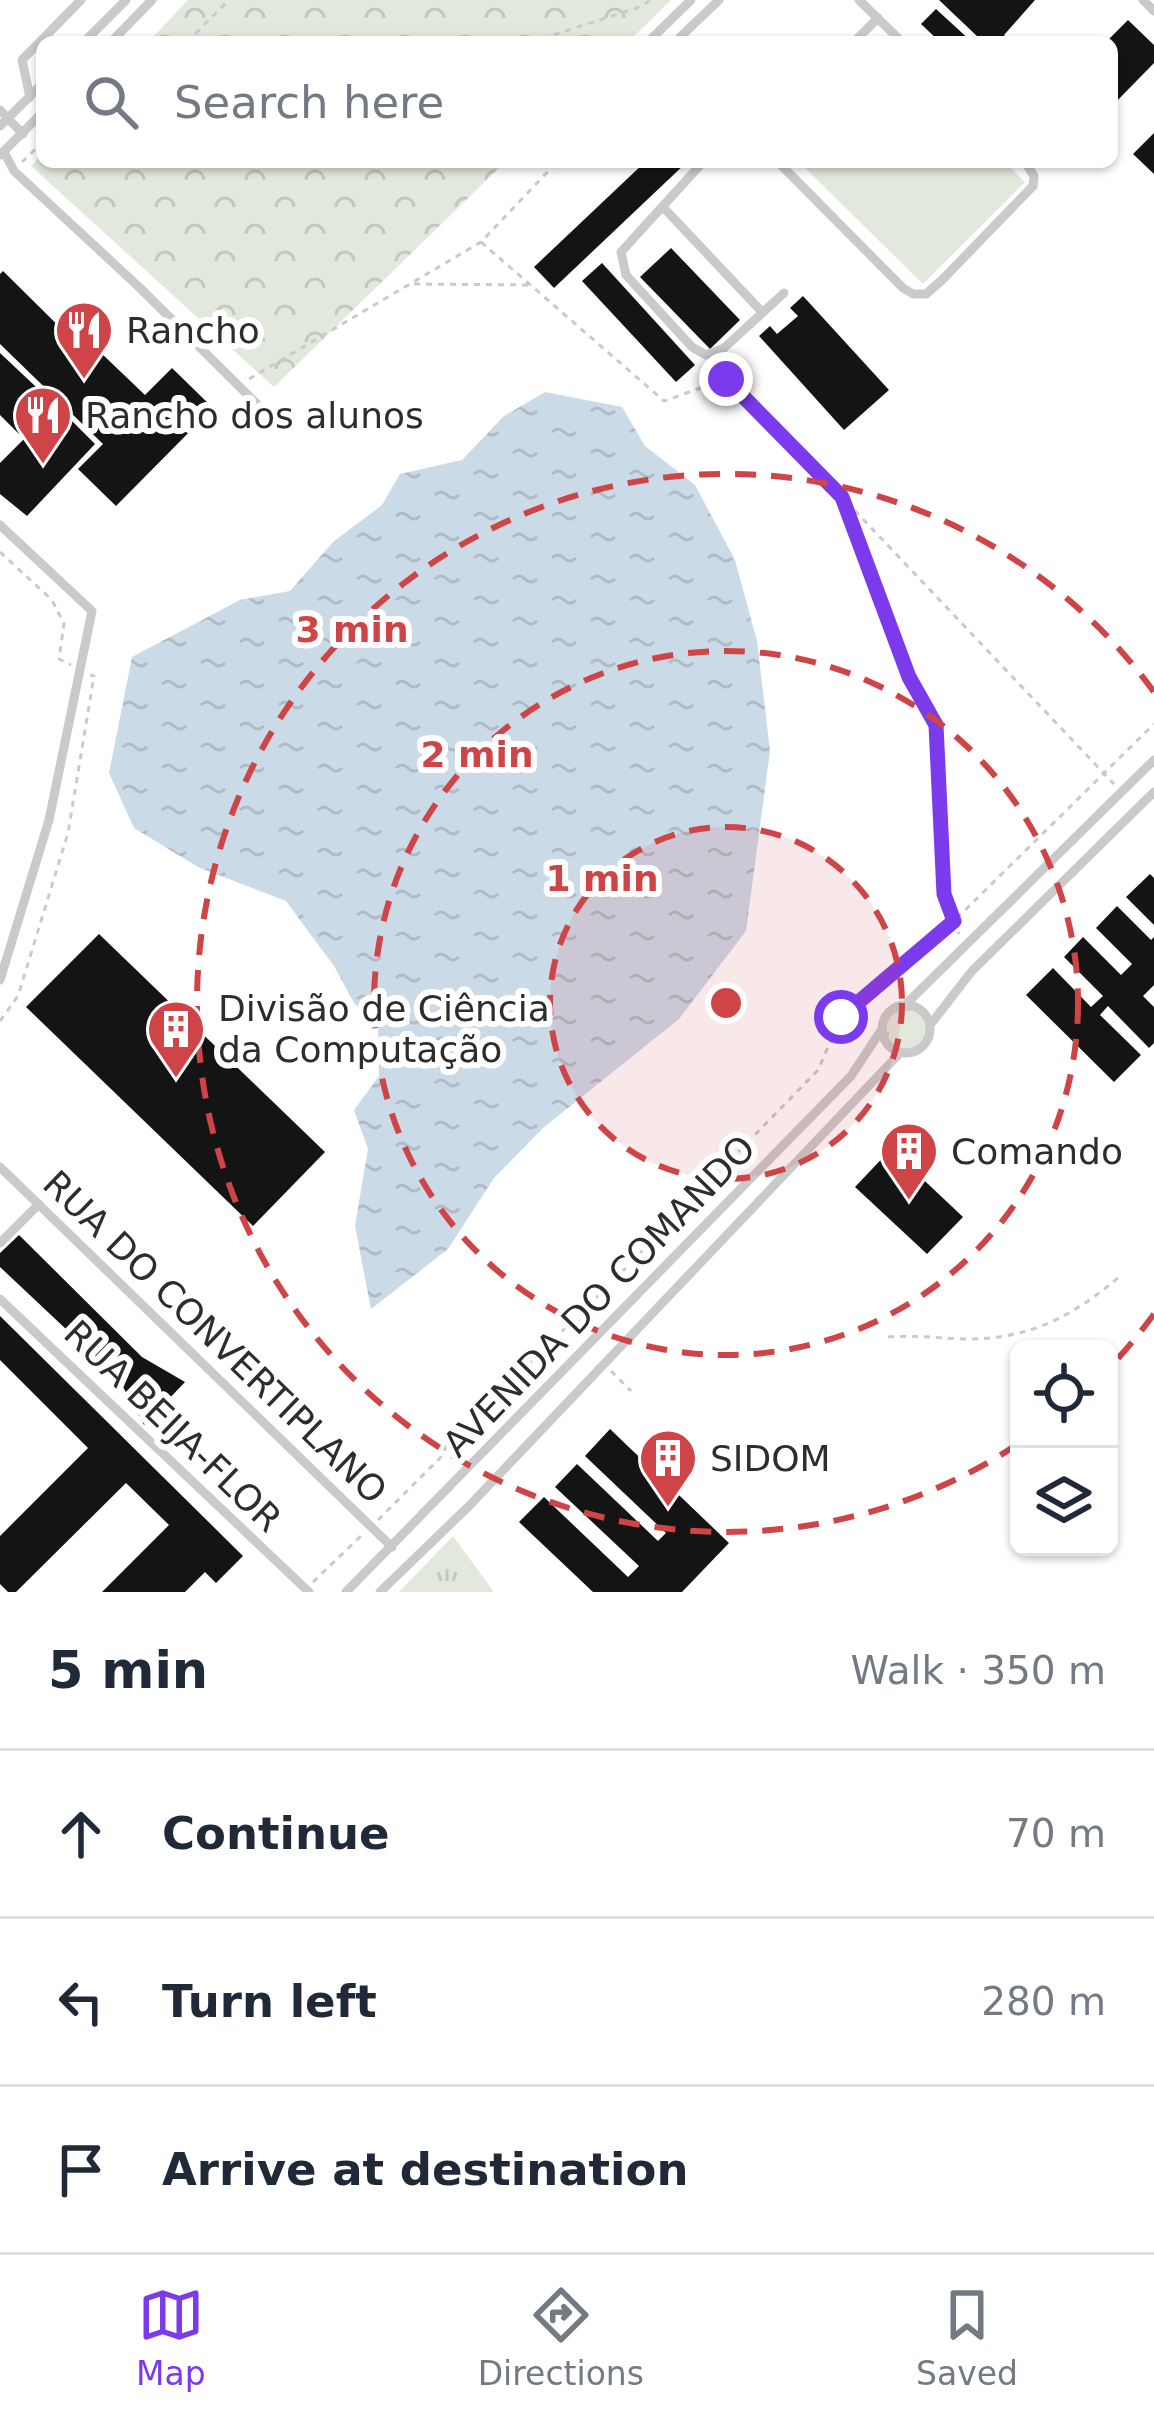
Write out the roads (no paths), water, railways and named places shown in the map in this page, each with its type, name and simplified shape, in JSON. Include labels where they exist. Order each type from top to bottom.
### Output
[{"type":"lane","points":[[45,36],[80,0]]},
{"type":"lane","points":[[90,36],[126,0]]},
{"type":"lane","points":[[117,36],[152,0]]},
{"type":"lane","points":[[654,36],[691,0]]},
{"type":"lane","points":[[681,36],[718,0]]},
{"type":"lane","points":[[860,0],[896,36]]},
{"type":"lane","points":[[1143,0],[1154,11]]},
{"type":"lane","points":[[860,36],[878,18]]},
{"type":"lane","points":[[30,97],[22,60],[36,46]]},
{"type":"lane","points":[[22,134],[3,118],[36,90]]},
{"type":"lane","points":[[36,119],[2,154],[14,171],[268,415]]},
{"type":"lane","points":[[699,168],[621,252],[626,275],[692,347],[706,355],[714,354],[784,293]]},
{"type":"lane","points":[[784,168],[903,288],[926,294],[1033,186],[1029,168]]},
{"type":"lane","points":[[663,207],[762,312]]},
{"type":"lane","points":[[0,525],[92,611],[49,820],[0,980]]},
{"type":"lane","points":[[904,1006],[1154,760]]},
{"type":"lane","points":[[930,1025],[972,970],[1154,792]]},
{"type":"lane","points":[[904,1006],[918,1008],[930,1025],[925,1045],[914,1052],[900,1053],[887,1044],[882,1029],[886,1016],[904,1006]]},
{"type":"lane","name":"AVENIDA DO COMANDO","points":[[346,1592],[851,1076],[882,1029]]},
{"type":"lane","name":"AVENIDA DO COMANDO","points":[[380,1592],[469,1506],[900,1053]]},
{"type":"lane","name":"RUA DO CONVERTIPLANO","points":[[0,1167],[392,1547]]},
{"type":"lane","points":[[2,1238],[39,1204]]},
{"type":"lane","name":"RUA BEIJA-FLOR","points":[[0,1299],[308,1591]]},
{"type":"water","points":[[545,392],[622,407],[645,446],[695,485],[735,560],[757,641],[770,751],[746,931],[679,1019],[543,1128],[494,1178],[448,1249],[371,1309],[355,1226],[368,1149],[354,1110],[379,1076],[378,1028],[354,1003],[334,966],[286,901],[198,867],[134,828],[109,773],[132,657],[240,600],[290,591],[333,542],[382,505],[400,474],[462,460],[504,416]]},
{"type":"place","name":"Rancho","points":[[84,381]]},
{"type":"place","name":"Rancho dos alunos","points":[[43,466]]},
{"type":"place","name":"Divisão de Ciência da Computação","points":[[176,1080]]},
{"type":"place","name":"Comando","points":[[909,1202]]},
{"type":"place","name":"SIDOM","points":[[668,1509]]}]
